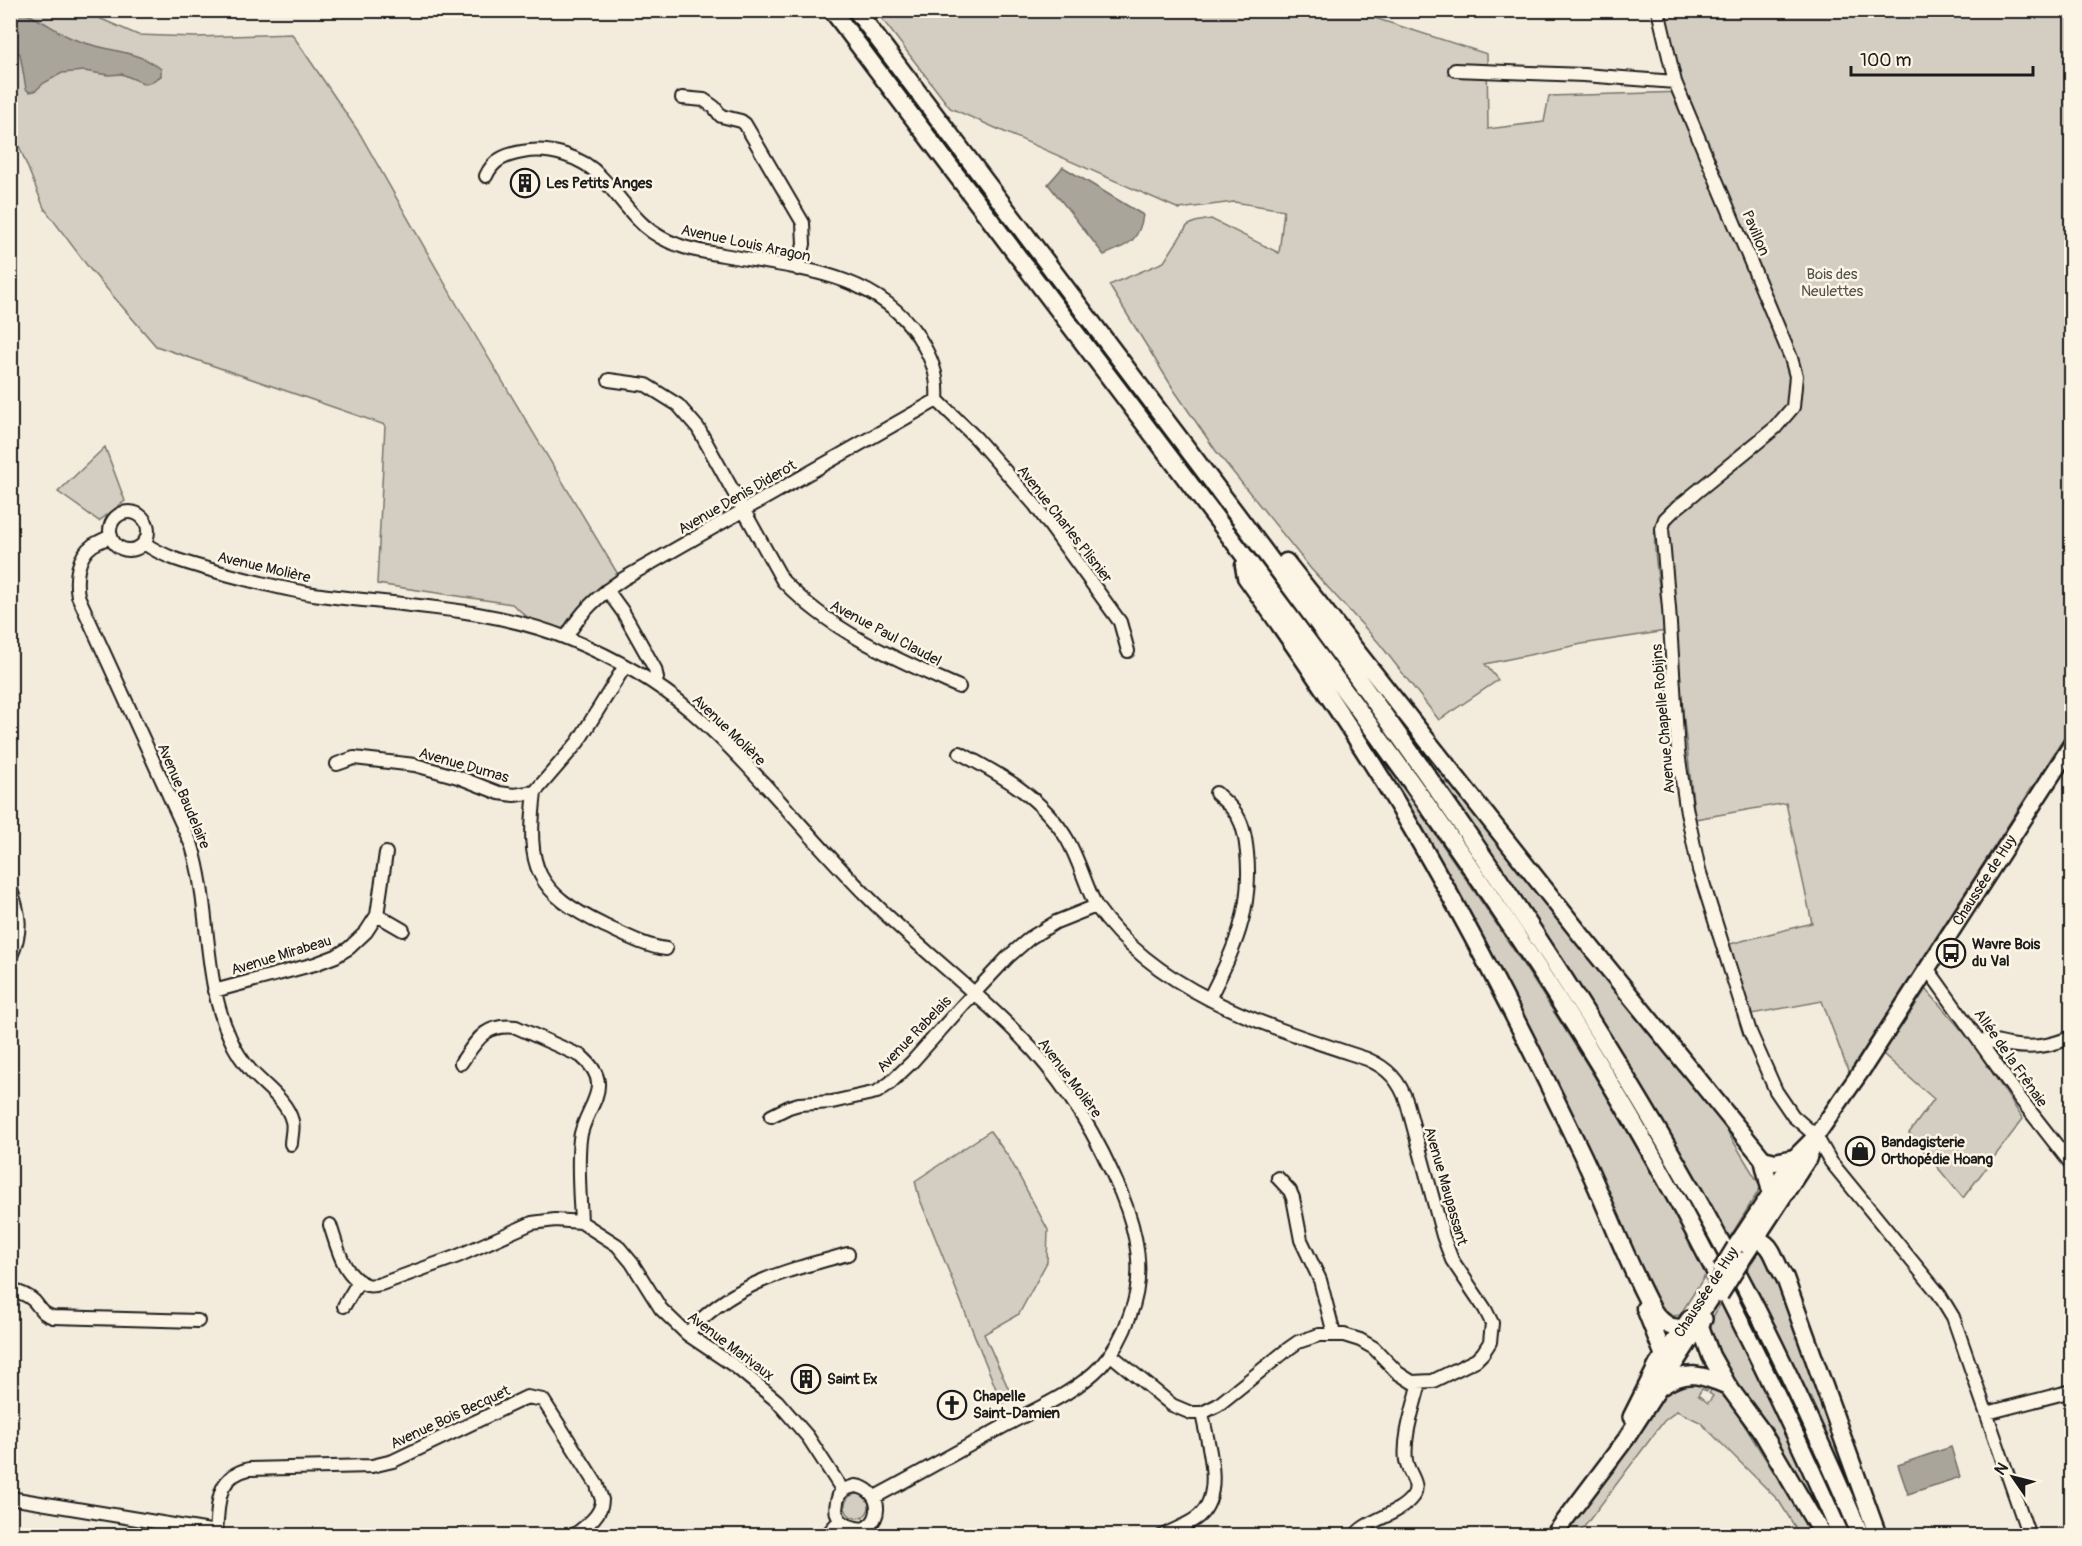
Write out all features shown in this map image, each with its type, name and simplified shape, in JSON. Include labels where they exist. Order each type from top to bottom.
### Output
[{"type":"highway","points":[[832,10],[1320,655],[1474,872],[1562,1006],[1638,1131],[1710,1263],[1759,1360],[1841,1536]]},
{"type":"highway","points":[[856,10],[1264,550],[1488,861],[1576,994],[1640,1100],[1728,1255],[1801,1402],[1862,1536]]},
{"type":"highway","points":[[1264,550],[1284,560],[1581,935],[1763,1159],[1773,1201],[1692,1326]]},
{"type":"highway","points":[[1242,553],[1246,577],[1305,660],[1368,758],[1464,920],[1530,1046],[1592,1175],[1635,1275],[1653,1309],[1660,1319],[1672,1327],[1692,1326]]},
{"type":"highway","points":[[1763,1159],[1775,1162],[1794,1158]]},
{"type":"highway","points":[[1747,1242],[1783,1263],[1785,1278],[1878,1536]]},
{"type":"highway","points":[[1635,1275],[1643,1303],[1664,1356]]},
{"type":"highway","points":[[1692,1326],[1728,1386],[1762,1432],[1823,1536]]},
{"type":"highway","points":[[1660,1387],[1675,1377],[1694,1374],[1728,1386]]},
{"type":"main road","name":"Chaussée de Huy","points":[[1771,1191],[1794,1158],[1816,1136],[1862,1070],[2072,744]]},
{"type":"main road","name":"Chaussée de Huy","points":[[1747,1242],[1808,1159],[1816,1136]]},
{"type":"main road","name":"Chaussée de Huy","points":[[1553,1536],[1611,1457],[1664,1356],[1692,1326]]},
{"type":"main road","name":"Chaussée de Huy","points":[[1611,1457],[1626,1439],[1660,1387],[1692,1326]]},
{"type":"street","name":"Pavillon","points":[[1658,10],[1675,82],[1791,358],[1796,376],[1795,400]]},
{"type":"street","points":[[1455,70],[1584,75],[1675,82]]},
{"type":"street","points":[[682,98],[704,100],[721,116],[746,124],[803,223],[804,244],[798,269]]},
{"type":"street","name":"Avenue Louis Aragon","points":[[486,176],[492,165],[507,155],[534,150],[561,154],[590,167],[636,219],[669,241],[698,251],[835,276],[855,284],[879,297],[901,315],[921,340],[934,367],[938,385],[937,400]]},
{"type":"street","name":"Avenue Paul Claudel","points":[[609,380],[646,385],[678,405],[698,428],[783,581],[802,600],[843,630],[904,662],[959,687]]},
{"type":"street","name":"Avenue Denis Diderot","points":[[566,638],[574,622],[589,605],[623,579],[937,400]]},
{"type":"street","name":"Avenue Charles Plisnier","points":[[937,400],[976,438],[1035,505],[1120,622],[1128,651]]},
{"type":"street","name":"Avenue Chapelle Robijns","points":[[1795,400],[1790,412],[1780,424],[1672,511],[1665,519],[1662,529],[1678,752],[1686,807],[1699,870],[1750,1032],[1769,1077],[1793,1116],[1816,1136],[1831,1162],[1939,1294],[1953,1317],[2029,1536]]},
{"type":"street","points":[[132,513],[144,519],[148,528],[144,543],[139,548],[128,550],[115,544],[111,536],[111,526],[116,518],[132,513]]},
{"type":"street","name":"Avenue Baudelaire","points":[[111,536],[93,545],[85,555],[77,574],[78,596],[192,846],[200,878],[214,991],[226,1028],[235,1048],[250,1069],[280,1101],[289,1115],[292,1123],[291,1144]]},
{"type":"street","name":"Avenue Molière","points":[[144,543],[172,559],[267,586],[457,611],[519,622],[566,638],[625,666],[655,684],[693,712],[747,766],[868,897],[1033,1051],[1071,1099],[1104,1153],[1129,1213],[1138,1254],[1137,1286],[1128,1321],[1110,1354],[1094,1372],[1071,1390],[875,1497]]},
{"type":"street","points":[[607,590],[623,612],[655,669],[657,678],[655,684]]},
{"type":"street","points":[[625,666],[578,742],[535,792],[531,821],[531,846],[537,867],[549,889],[559,899],[578,913],[649,947],[666,949]]},
{"type":"street","name":"Avenue Maupassant","points":[[960,753],[1009,780],[1028,793],[1047,812],[1066,838],[1096,906],[1125,941],[1188,987],[1209,999],[1245,1016],[1367,1059],[1386,1069],[1399,1083],[1407,1103],[1443,1236],[1452,1260],[1492,1323],[1490,1342],[1476,1360],[1433,1381],[1419,1382]]},
{"type":"street","name":"Avenue Dumas","points":[[337,764],[354,758],[415,765],[441,771],[500,793],[514,795],[535,792]]},
{"type":"street","points":[[1209,999],[1238,939],[1248,891],[1246,849],[1239,818],[1216,793]]},
{"type":"street","name":"Avenue Mirabeau","points":[[214,991],[336,956],[357,941],[377,915],[387,853]]},
{"type":"street","points":[[10,887],[20,926],[17,945],[10,958]]},
{"type":"street","points":[[974,994],[1029,938],[1062,919],[1096,906]]},
{"type":"street","points":[[377,915],[403,930]]},
{"type":"street","name":"Allée de la Frênaie","points":[[1928,968],[2019,1097],[2072,1165]]},
{"type":"street","name":"Avenue Rabelais","points":[[771,1116],[799,1104],[832,1102],[877,1092],[912,1062],[974,994]]},
{"type":"street","points":[[461,1063],[477,1039],[486,1031],[506,1025],[516,1026],[581,1056],[590,1064],[598,1081],[598,1093],[580,1139],[581,1222]]},
{"type":"street","points":[[1980,1040],[2021,1047],[2040,1047],[2072,1037]]},
{"type":"street","points":[[1278,1178],[1293,1198],[1301,1240],[1320,1280],[1334,1334]]},
{"type":"street","name":"Avenue Marivaux","points":[[359,1281],[368,1286],[381,1284],[458,1257],[532,1223],[555,1220],[581,1222],[617,1245],[632,1263],[662,1309],[687,1334],[736,1367],[777,1401],[808,1437],[843,1491]]},
{"type":"street","points":[[330,1225],[343,1262],[354,1278],[359,1281],[344,1306]]},
{"type":"street","points":[[687,1334],[700,1319],[749,1285],[777,1273],[848,1254]]},
{"type":"street","points":[[10,1290],[22,1293],[34,1301],[39,1310],[53,1317],[198,1321]]},
{"type":"street","points":[[1110,1354],[1174,1407],[1187,1413],[1202,1413],[1218,1405],[1298,1342],[1319,1335],[1334,1334],[1350,1337],[1374,1348],[1404,1378],[1419,1382],[1406,1445],[1406,1461],[1415,1482],[1416,1491],[1393,1514],[1360,1529],[1355,1536]]},
{"type":"street","points":[[1987,1413],[2072,1391]]},
{"type":"street","name":"Avenue Bois Becquet","points":[[216,1534],[221,1491],[227,1479],[236,1472],[249,1469],[372,1466],[393,1461],[527,1397],[543,1400],[597,1485],[602,1500],[600,1509],[573,1536]]},
{"type":"street","points":[[1162,1536],[1194,1520],[1205,1509],[1211,1498],[1213,1476],[1202,1413]]},
{"type":"street","points":[[859,1486],[866,1488],[875,1497],[877,1514],[868,1532],[839,1521],[836,1506],[839,1495],[843,1491],[859,1486]]},
{"type":"street","points":[[10,1498],[216,1534]]},
{"type":"street","points":[[826,1536],[839,1521]]},
{"type":"green space","points":[[10,11],[83,11],[138,35],[195,37],[292,34],[360,134],[460,310],[619,576],[586,600],[561,632],[531,620],[512,604],[377,584],[385,425],[156,346],[89,268],[44,208],[11,126]]},
{"type":"green space","points":[[842,11],[846,11],[1120,372],[1118,373],[1111,367]]},
{"type":"green space","name":"Bois des Neulettes","points":[[876,11],[1353,11],[1487,54],[1488,129],[1544,122],[1549,96],[1684,92],[1677,77],[1661,11],[2071,11],[2071,727],[1849,1073],[1822,1001],[1746,1015],[1726,945],[1812,923],[1786,803],[1695,819],[1682,703],[1668,533],[1673,519],[1682,509],[1679,499],[1660,515],[1655,531],[1656,559],[1666,631],[1582,644],[1485,664],[1498,680],[1439,720],[1379,643],[1311,569],[1216,451],[1174,390],[1109,285],[1164,262],[1187,226],[1195,222],[1211,219],[1279,253],[1284,210],[1234,202],[1179,209],[950,108]]},
{"type":"green space","points":[[1165,431],[1405,755],[1565,990],[1642,1118],[1706,1231],[1801,1417],[1853,1535],[1850,1535],[1769,1360],[1703,1233],[1640,1120],[1162,434]]},
{"type":"green space","points":[[105,447],[125,501],[99,521],[58,492]]},
{"type":"green space","points":[[1344,645],[1718,1116],[1761,1187],[1730,1237],[1745,1266],[1759,1246],[1770,1262],[1870,1535],[1814,1410],[1754,1288],[1689,1168],[1587,998],[1520,896]]},
{"type":"green space","points":[[1350,712],[1527,970],[1626,1129],[1735,1329],[1832,1535],[1711,1341],[1711,1322],[1720,1305],[1704,1277],[1680,1315],[1667,1314],[1657,1305],[1622,1223],[1522,1013],[1410,808],[1373,753]]},
{"type":"green space","points":[[1926,989],[1972,1042],[2023,1119],[1963,1198],[1909,1133],[1934,1099],[1883,1054]]},
{"type":"green space","points":[[990,1131],[1010,1159],[1048,1230],[1047,1262],[1019,1314],[984,1334],[1013,1399],[1002,1404],[919,1197],[915,1181]]},
{"type":"green space","points":[[1688,1380],[1712,1384],[1707,1391],[1702,1389],[1698,1395],[1708,1403],[1713,1396],[1709,1393],[1714,1386],[1733,1407],[1811,1535],[1800,1535],[1779,1501],[1700,1422],[1677,1411],[1664,1421],[1578,1535],[1563,1536],[1617,1461],[1660,1395]]},
{"type":"green space","points":[[857,1494],[866,1497],[869,1506],[866,1515],[857,1518],[848,1515],[845,1506],[848,1497]]},
{"type":"shaded area","points":[[10,11],[32,16],[80,42],[140,57],[161,69],[161,76],[150,83],[143,83],[122,74],[108,75],[84,71],[62,73],[35,91],[29,92],[26,89],[20,54],[11,46]]},
{"type":"shaded area","points":[[1063,167],[1143,215],[1139,231],[1131,241],[1104,255],[1048,184]]},
{"type":"shaded area","points":[[1951,1447],[1960,1477],[1908,1494],[1898,1465]]},
{"type":"place","name":"Les Petits Anges","points":[[525,183]]},
{"type":"place","name":"Wavre Bois du Val","points":[[1951,953]]},
{"type":"place","name":"Bandagisterie Orthopédie Hoang","points":[[1860,1151]]},
{"type":"place","name":"Saint Ex","points":[[806,1379]]},
{"type":"place","name":"Chapelle Saint-Damien","points":[[952,1405]]}]
